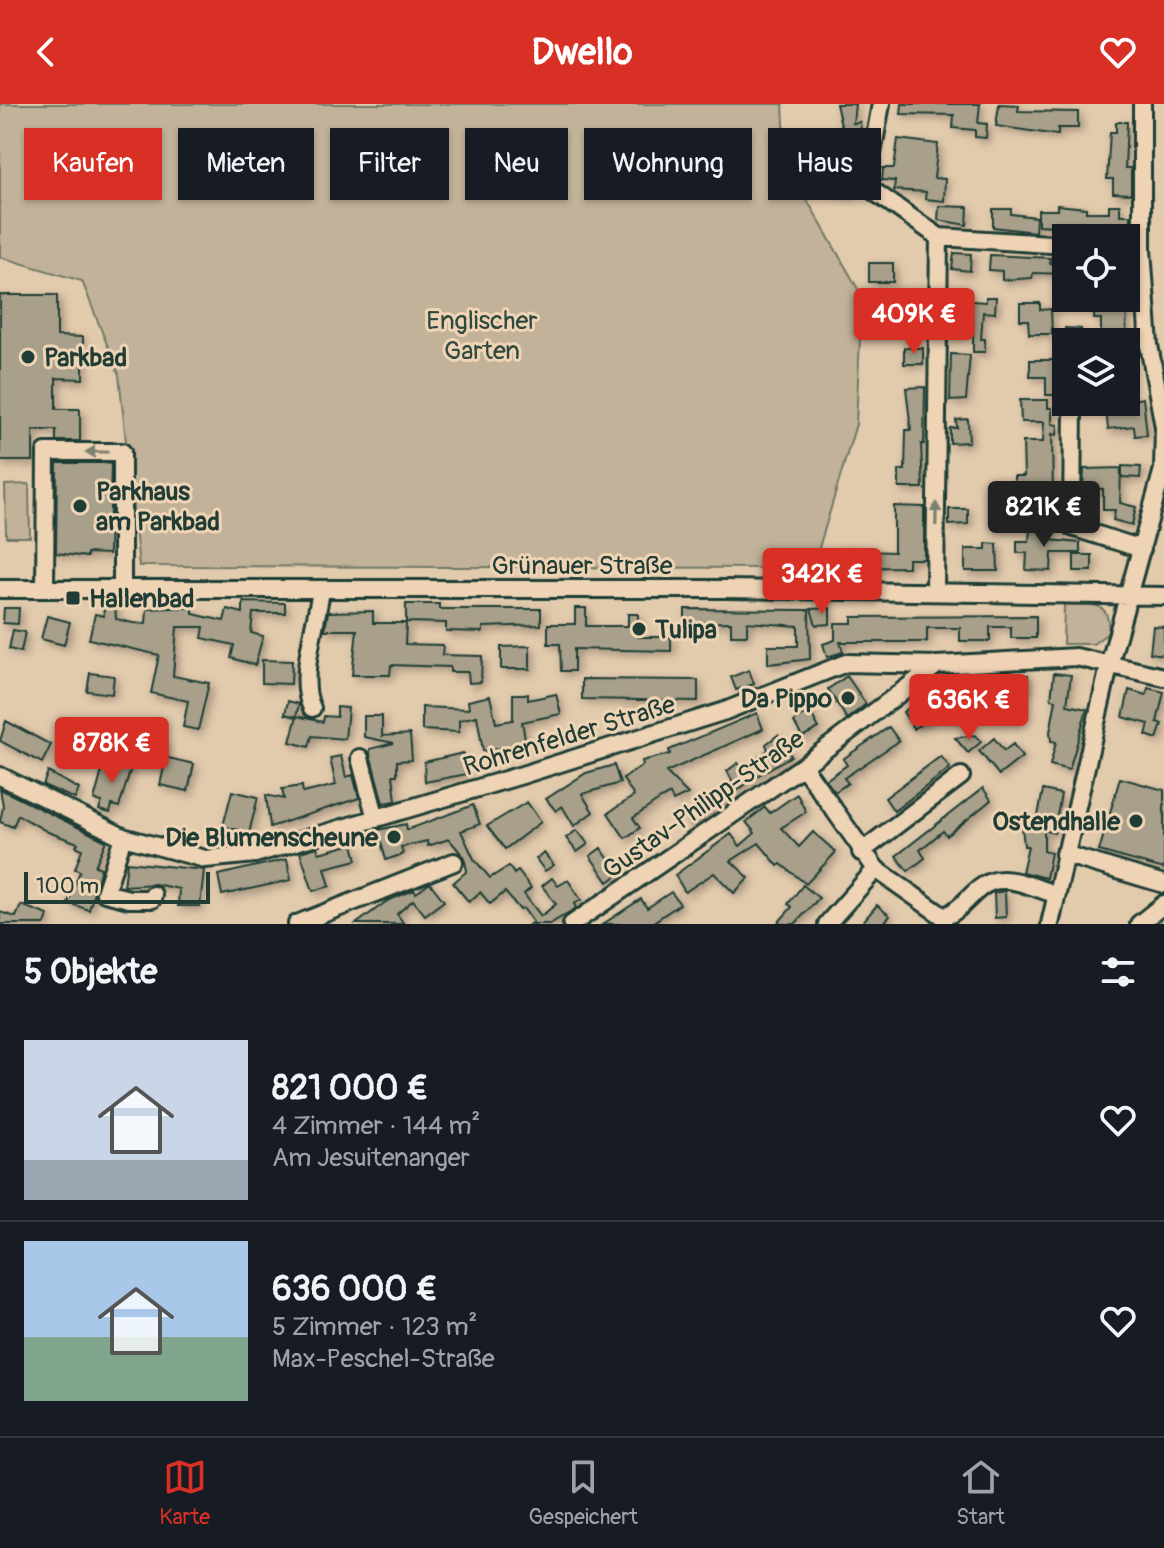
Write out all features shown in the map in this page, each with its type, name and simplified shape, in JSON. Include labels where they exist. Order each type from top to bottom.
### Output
[{"type":"street","points":[[881,104],[867,181],[872,190],[939,237],[1052,244]]},
{"type":"street","points":[[1135,224],[1142,104]]},
{"type":"street","points":[[935,592],[939,237]]},
{"type":"street","points":[[1050,924],[1110,662],[1131,596],[1163,469],[1164,427],[1140,287]]},
{"type":"street","points":[[1073,416],[1072,527],[1142,549]]},
{"type":"street","points":[[45,589],[46,452],[122,452],[122,589]]},
{"type":"street","name":"Grünauer Straße","points":[[0,589],[935,592],[1164,596]]},
{"type":"street","points":[[312,708],[304,683],[317,627],[321,589]]},
{"type":"street","name":"Rohrenfelder Straße","points":[[0,776],[123,837],[205,859],[255,854],[376,819],[725,711],[846,663],[937,665],[1076,657],[1110,662],[1164,677]]},
{"type":"street","name":"Gustav-Philipp-Straße","points":[[572,924],[803,766],[937,665]]},
{"type":"street","points":[[360,758],[376,819]]},
{"type":"street","points":[[803,766],[861,852],[876,869],[944,917],[991,882],[1010,881],[1055,894]]},
{"type":"street","points":[[861,852],[961,776]]},
{"type":"street","points":[[123,837],[105,893],[129,899],[152,899],[153,895]]},
{"type":"street","points":[[1064,854],[1164,884]]},
{"type":"street","points":[[297,924],[454,862]]},
{"type":"street","points":[[827,924],[876,869]]},
{"type":"street","points":[[1139,924],[1164,904]]},
{"type":"green space","name":"Englischer Garten","points":[[0,104],[783,104],[784,128],[768,128],[768,200],[807,200],[862,296],[856,424],[813,568],[139,566],[119,375],[82,281],[0,257]]},
{"type":"green space","points":[[29,484],[30,537],[6,537],[5,485]]},
{"type":"green space","points":[[1064,604],[1103,609],[1108,633],[1093,644],[1063,644]]},
{"type":"building","points":[[836,104],[855,104],[853,123],[860,122],[861,128],[842,128]]},
{"type":"building","points":[[902,104],[980,104],[978,123],[987,124],[986,138],[975,137],[975,130],[953,128],[954,115],[901,114]]},
{"type":"building","points":[[999,104],[1019,105],[1018,111],[1078,112],[1078,128],[1058,128],[1058,135],[996,126]]},
{"type":"building","points":[[1116,122],[1127,122],[1125,168],[1131,168],[1131,194],[1113,193],[1113,179],[1107,179],[1110,132],[1116,132]]},
{"type":"building","points":[[898,139],[938,144],[934,178],[945,179],[944,201],[925,199],[926,192],[894,190],[895,181],[882,180],[883,168],[894,168]]},
{"type":"building","points":[[1057,205],[1086,208],[1086,212],[1109,212],[1109,205],[1120,205],[1120,215],[1131,215],[1131,224],[1038,225],[1038,210],[1057,210]]},
{"type":"building","points":[[939,206],[968,207],[967,225],[938,220]]},
{"type":"building","points":[[993,209],[1011,209],[1011,214],[1036,217],[1035,232],[993,227]]},
{"type":"building","points":[[954,253],[971,254],[970,271],[952,269]]},
{"type":"building","points":[[990,255],[1051,258],[1052,263],[1052,274],[1033,273],[1032,278],[1002,280],[1002,271],[989,270]]},
{"type":"building","points":[[869,263],[893,263],[893,282],[869,282]]},
{"type":"building","points":[[0,295],[57,295],[57,336],[83,337],[83,379],[56,378],[56,409],[80,409],[80,441],[56,441],[56,430],[33,430],[33,461],[0,461]]},
{"type":"building","points":[[986,297],[996,297],[995,313],[983,312],[981,339],[985,339],[985,352],[973,352],[973,322],[956,321],[957,300],[986,302]]},
{"type":"building","points":[[906,299],[923,299],[923,314],[906,314]]},
{"type":"building","points":[[1020,303],[1040,303],[1040,310],[1051,309],[1052,334],[1029,334],[1028,320],[1020,320]]},
{"type":"building","points":[[1094,312],[1127,312],[1126,328],[1101,328],[1101,319],[1094,319]]},
{"type":"building","points":[[904,348],[923,348],[923,364],[904,364]]},
{"type":"building","points":[[951,354],[970,355],[966,400],[950,401]]},
{"type":"building","points":[[1030,360],[1052,360],[1052,395],[1046,395],[1046,377],[1030,377]]},
{"type":"building","points":[[925,387],[924,444],[921,444],[923,488],[899,488],[899,470],[905,470],[906,430],[911,430],[906,388]]},
{"type":"building","points":[[1140,398],[1143,398],[1147,435],[1135,436],[1134,426],[1108,429],[1107,416],[1140,416]]},
{"type":"building","points":[[1020,400],[1048,400],[1048,408],[1052,408],[1052,424],[1058,425],[1057,435],[1052,434],[1053,499],[1031,499],[1031,488],[1014,488],[1014,476],[1024,476],[1023,442],[1043,442],[1044,422],[1021,422]]},
{"type":"building","points":[[968,419],[969,442],[950,443],[950,428],[957,428],[956,420]]},
{"type":"building","name":"Parkhaus am Parkbad","points":[[57,463],[111,463],[109,554],[87,553],[87,557],[56,553]]},
{"type":"building","points":[[1122,466],[1141,467],[1140,478],[1122,477]]},
{"type":"building","points":[[1121,468],[1120,503],[1136,507],[1132,525],[1113,520],[1115,510],[1103,510],[1103,489],[1083,488],[1084,469]]},
{"type":"building","points":[[894,506],[924,507],[924,559],[908,559],[908,567],[837,568],[837,550],[894,552]]},
{"type":"building","points":[[949,509],[968,509],[968,524],[949,525]]},
{"type":"building","points":[[1030,527],[1050,528],[1050,540],[1080,543],[1080,553],[1052,553],[1051,571],[1026,570],[1027,553],[1017,553],[1017,541],[1029,541]]},
{"type":"building","points":[[986,543],[997,544],[998,571],[965,571],[965,549],[986,549]]},
{"type":"building","points":[[1074,555],[1092,555],[1092,571],[1074,571]]},
{"type":"building","points":[[115,602],[116,619],[146,624],[147,609],[193,608],[193,614],[224,621],[227,609],[243,613],[243,602],[285,603],[285,613],[253,613],[251,633],[263,636],[255,665],[231,658],[234,645],[202,638],[204,627],[177,627],[173,676],[209,683],[198,730],[183,727],[188,701],[151,693],[159,655],[89,639],[95,614],[104,616],[103,603]]},
{"type":"building","points":[[406,604],[439,604],[439,609],[541,609],[541,625],[483,627],[483,632],[446,631],[446,623],[406,622]]},
{"type":"building","points":[[4,608],[19,608],[18,624],[3,623]]},
{"type":"building","points":[[575,608],[586,608],[586,626],[628,626],[628,614],[638,614],[638,637],[671,637],[671,651],[574,649],[574,671],[561,671],[560,644],[548,644],[548,624],[575,624]]},
{"type":"building","points":[[830,608],[830,624],[816,625],[811,609]]},
{"type":"building","points":[[685,609],[809,610],[810,659],[768,664],[768,646],[798,646],[798,626],[747,622],[747,635],[731,635],[731,622],[685,623]]},
{"type":"building","points":[[373,611],[373,623],[406,623],[405,644],[443,645],[442,655],[482,656],[481,682],[469,683],[468,672],[450,672],[450,667],[391,665],[390,675],[352,675],[357,630],[325,630],[328,612]]},
{"type":"building","points":[[47,616],[70,622],[64,645],[41,639]]},
{"type":"building","points":[[1036,616],[1036,638],[1011,638],[1011,627],[990,627],[990,641],[960,641],[960,628],[927,628],[927,642],[840,642],[843,652],[827,657],[823,644],[835,640],[835,623],[852,623],[852,617]]},
{"type":"building","points":[[1153,626],[1164,627],[1164,655],[1150,653]]},
{"type":"building","points":[[13,630],[25,632],[21,652],[9,649]]},
{"type":"building","points":[[530,646],[530,669],[501,669],[501,647]]},
{"type":"building","points":[[262,660],[292,661],[291,684],[262,683]]},
{"type":"building","points":[[749,670],[754,684],[736,690],[731,677]]},
{"type":"building","points":[[90,673],[114,676],[112,694],[87,691]]},
{"type":"building","points":[[1054,673],[1071,675],[1067,705],[1087,709],[1069,770],[1050,765],[1056,742],[1051,741],[1050,732],[1056,700],[1051,699]]},
{"type":"building","points":[[1015,675],[1028,675],[1027,692],[1004,691],[1004,708],[963,709],[964,716],[947,717],[946,690],[964,689],[963,683],[1015,682]]},
{"type":"building","name":"Da Pippo","points":[[847,676],[866,704],[847,719],[828,689]]},
{"type":"building","points":[[582,679],[698,680],[698,701],[582,699]]},
{"type":"building","points":[[1148,688],[1164,692],[1157,722],[1162,724],[1157,739],[1146,735],[1149,724],[1123,717],[1129,690],[1146,695]]},
{"type":"building","points":[[513,694],[528,694],[528,700],[556,694],[561,714],[522,722],[526,744],[483,751],[477,716],[459,720],[459,732],[422,730],[422,707],[469,709],[468,701],[490,696],[496,723],[513,720]]},
{"type":"building","points":[[924,697],[936,713],[914,729],[903,712]]},
{"type":"building","points":[[288,701],[299,704],[296,717],[285,714]]},
{"type":"building","points":[[337,707],[348,708],[345,739],[312,736],[309,747],[290,742],[297,716],[323,722],[324,716],[337,717]]},
{"type":"building","points":[[809,710],[819,728],[802,737],[794,722]]},
{"type":"building","points":[[757,713],[763,729],[666,772],[688,794],[673,801],[670,794],[633,818],[640,828],[625,838],[608,813],[634,796],[623,779],[643,765],[642,761],[670,754],[669,750]]},
{"type":"building","points":[[364,716],[382,716],[382,736],[410,734],[412,760],[397,761],[397,775],[393,775],[396,801],[383,803],[370,754],[370,749],[394,743],[364,737]]},
{"type":"building","points":[[6,721],[51,745],[42,763],[0,741]]},
{"type":"building","points":[[889,727],[899,741],[844,778],[848,783],[835,792],[826,780],[847,765],[843,759]]},
{"type":"building","points":[[778,735],[791,756],[757,776],[691,825],[684,815],[733,782],[727,771],[738,763],[742,769],[768,750],[766,744]]},
{"type":"building","points":[[975,735],[981,742],[968,753],[955,738]]},
{"type":"building","points":[[994,738],[1004,751],[1013,744],[1022,757],[999,775],[979,751]]},
{"type":"building","points":[[156,743],[166,746],[164,757],[194,764],[188,791],[160,785],[164,767],[143,761],[145,753],[152,755]]},
{"type":"building","points":[[463,753],[467,774],[425,782],[424,762]]},
{"type":"building","points":[[341,756],[346,777],[353,775],[359,798],[270,827],[266,795],[284,799],[282,789],[302,786],[303,793],[336,785],[330,758]]},
{"type":"building","points":[[941,756],[950,768],[894,811],[885,798]]},
{"type":"building","points":[[105,760],[131,768],[119,807],[112,805],[110,813],[99,810],[102,802],[94,800]]},
{"type":"building","points":[[614,765],[620,783],[582,794],[593,812],[574,826],[562,806],[556,811],[546,799],[586,773]]},
{"type":"building","points":[[48,772],[79,789],[75,799],[43,785]]},
{"type":"building","name":"Ostendhalle","points":[[1120,778],[1164,790],[1164,869],[1099,851]]},
{"type":"building","points":[[983,788],[991,800],[947,836],[943,831],[920,850],[925,858],[908,871],[896,856]]},
{"type":"building","points":[[0,789],[106,841],[95,866],[101,868],[89,910],[68,903],[80,871],[75,869],[82,849],[76,846],[78,843],[48,832],[18,815],[13,827],[0,822],[3,806]]},
{"type":"building","points":[[1043,790],[1061,794],[1054,833],[1044,830],[1044,851],[1051,853],[1046,878],[1022,872],[1028,846],[1024,846],[1022,827],[1036,826]]},
{"type":"building","points":[[232,791],[258,797],[249,833],[223,826]]},
{"type":"building","points":[[797,794],[806,812],[781,828],[799,847],[813,832],[836,852],[806,884],[781,864],[778,866],[759,843],[731,861],[749,878],[734,893],[714,873],[685,892],[675,875],[731,834],[740,846],[755,833],[746,822],[765,807],[770,813]]},
{"type":"building","points":[[527,802],[541,822],[505,849],[487,826]]},
{"type":"building","points":[[473,805],[480,824],[461,831],[474,859],[490,878],[509,866],[514,874],[518,871],[531,888],[524,894],[541,916],[556,904],[542,886],[552,878],[558,886],[568,880],[581,900],[574,904],[576,908],[550,924],[530,924],[533,922],[523,908],[520,910],[505,892],[490,904],[480,892],[469,902],[453,883],[467,871],[464,857],[449,839],[428,846],[427,841],[401,847],[403,854],[386,860],[378,830],[406,824],[407,830]]},
{"type":"building","points":[[577,830],[588,844],[577,852],[566,838]]},
{"type":"building","points":[[353,844],[357,860],[325,868],[330,886],[313,891],[300,852],[317,847],[319,853]]},
{"type":"building","points":[[601,848],[619,874],[608,882],[590,856]]},
{"type":"building","points":[[544,853],[554,865],[545,871],[536,859]]},
{"type":"building","points":[[287,859],[291,880],[222,895],[218,875]]},
{"type":"building","points":[[127,862],[204,870],[200,906],[178,906],[179,889],[155,884],[124,886]]},
{"type":"building","points":[[430,883],[444,901],[425,915],[413,900],[397,914],[404,924],[356,924],[387,901],[414,890],[416,893]]},
{"type":"building","points":[[803,885],[819,898],[795,924],[777,924],[792,907],[788,904]]},
{"type":"building","points":[[1005,891],[1006,917],[995,918],[994,893]]},
{"type":"building","points":[[671,892],[680,904],[655,921],[658,924],[603,924],[641,899],[647,908]]},
{"type":"building","points":[[21,905],[48,915],[45,924],[0,924],[0,912],[16,917]]},
{"type":"building","points":[[877,905],[890,916],[883,924],[861,924]]},
{"type":"place","name":"Parkbad","points":[[28,357]]},
{"type":"place","name":"Parkhaus am Parkbad","points":[[80,506]]},
{"type":"place","name":"Hallenbad","points":[[73,598]]},
{"type":"place","name":"Tulipa","points":[[639,629]]},
{"type":"place","name":"Da Pippo","points":[[848,698]]},
{"type":"place","name":"Ostendhalle","points":[[1136,821]]},
{"type":"place","name":"Die Blumenscheune","points":[[394,837]]}]
